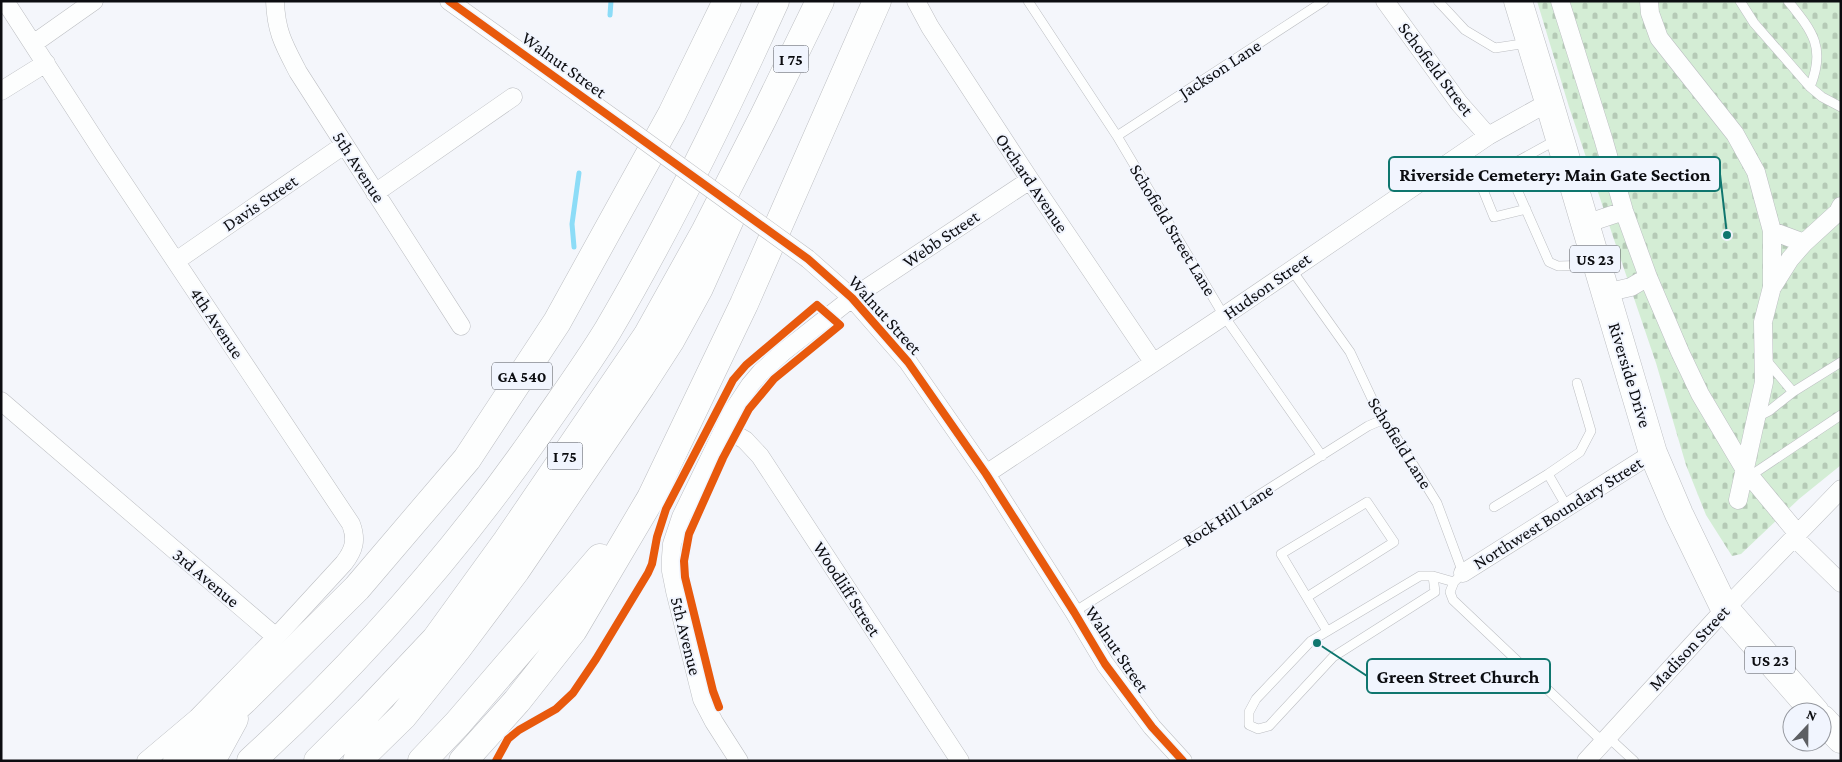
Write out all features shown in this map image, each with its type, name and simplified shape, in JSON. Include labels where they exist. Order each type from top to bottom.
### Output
[{"type":"main road","name":"GA 540","points":[[211,761],[244,700],[357,588],[467,459],[557,322],[672,114],[727,1]]},
{"type":"main road","name":"I 75","points":[[251,761],[306,710],[413,596],[471,526],[569,389],[607,332],[667,226],[716,130],[776,1]]},
{"type":"main road","name":"I 75","points":[[318,761],[436,639],[507,541],[647,336],[705,232],[764,118],[820,1]]},
{"type":"main road","points":[[463,761],[516,701],[573,630],[651,498],[744,304],[877,1]]},
{"type":"main road","name":"Riverside Drive","points":[[1518,1],[1550,102],[1653,453],[1679,514],[1725,609],[1806,702]]},
{"type":"main road","points":[[357,761],[404,716],[456,650],[516,570],[642,386],[699,288],[749,178],[764,118]]},
{"type":"main road","points":[[422,761],[522,650],[651,498]]},
{"type":"main road","points":[[177,761],[244,700]]},
{"type":"main road","points":[[1832,730],[1841,739]]},
{"type":"street","name":"4th Avenue","points":[[5,1],[351,524],[354,533],[352,553],[276,637]]},
{"type":"street","points":[[33,44],[94,1]]},
{"type":"street","name":"5th Avenue","points":[[276,1],[276,21],[283,44],[298,72],[461,326]]},
{"type":"street","name":"Walnut Street","points":[[450,1],[808,259],[852,298],[908,362],[986,474],[1105,664],[1152,727],[1183,761]]},
{"type":"street","name":"Orchard Avenue","points":[[916,1],[930,26],[1030,180],[1153,362]]},
{"type":"street","name":"Schofield Street","points":[[1385,1],[1459,103],[1488,136]]},
{"type":"street","points":[[1560,1],[1624,211],[1648,277],[1700,394],[1747,473],[1796,536],[1841,583]]},
{"type":"street","points":[[1649,1],[1650,13],[1659,38],[1735,134],[1756,172],[1772,231],[1772,287],[1763,322],[1764,382],[1747,473],[1738,500]]},
{"type":"street","points":[[1,91],[46,63]]},
{"type":"street","points":[[375,193],[513,97]]},
{"type":"street","name":"Hudson Street","points":[[986,474],[1224,316],[1488,136],[1550,102]]},
{"type":"street","name":"Davis Street","points":[[176,261],[344,145]]},
{"type":"street","name":"Webb Street","points":[[852,298],[1030,180]]},
{"type":"street","points":[[1772,287],[1790,259],[1840,209]]},
{"type":"street","points":[[1585,224],[1624,211]]},
{"type":"street","points":[[1772,231],[1804,243]]},
{"type":"street","points":[[1605,293],[1631,287],[1648,277]]},
{"type":"street","name":"5th Avenue","points":[[738,761],[702,699],[671,572],[672,544],[676,530],[724,428],[741,398],[761,372],[782,353],[852,298]]},
{"type":"street","name":"3rd Avenue","points":[[1,402],[276,637]]},
{"type":"street","name":"Woodliff Street","points":[[724,428],[745,440],[760,456],[960,761]]},
{"type":"street","name":"Northwest Boundary Street","points":[[1459,577],[1653,453]]},
{"type":"street","name":"Madison Street","points":[[1586,761],[1725,609],[1841,489]]},
{"type":"street","points":[[146,761],[197,718],[276,637]]},
{"type":"lane","name":"Schofield Street Lane","points":[[1028,1],[1117,136],[1224,316],[1322,456]]},
{"type":"lane","name":"Jackson Lane","points":[[1117,136],[1324,1]]},
{"type":"lane","points":[[1438,1],[1465,30],[1495,48],[1531,42]]},
{"type":"lane","points":[[1740,1],[1754,23],[1810,87],[1822,97],[1841,107]]},
{"type":"lane","points":[[1788,1],[1809,30],[1818,48],[1817,67],[1810,87]]},
{"type":"lane","points":[[1526,209],[1494,217],[1479,180],[1560,138]]},
{"type":"lane","points":[[1507,166],[1549,262],[1558,266],[1597,265]]},
{"type":"lane","name":"Schofield Lane","points":[[1291,269],[1350,352],[1382,420],[1396,437],[1437,503],[1459,577],[1450,592],[1453,600],[1606,739],[1634,761]]},
{"type":"lane","points":[[1764,358],[1793,392]]},
{"type":"lane","points":[[1757,417],[1841,362]]},
{"type":"lane","points":[[1494,507],[1580,452],[1591,431],[1577,383]]},
{"type":"lane","points":[[1747,473],[1841,415]]},
{"type":"lane","name":"Rock Hill Lane","points":[[1074,612],[1368,426],[1382,420]]},
{"type":"lane","points":[[1548,474],[1568,507]]},
{"type":"lane","points":[[1307,597],[1394,542],[1367,502],[1281,554],[1327,631]]},
{"type":"lane","points":[[1434,576],[1435,592],[1333,657],[1269,726],[1258,729],[1248,725],[1249,712],[1256,699],[1311,641],[1420,576],[1434,576],[1459,577]]},
{"type":"green space","points":[[1537,1],[1841,1],[1841,465],[1799,499],[1741,554],[1732,556],[1706,515],[1686,465],[1656,363],[1569,107]]},
{"type":"waterway","points":[[610,15],[611,1]]},
{"type":"waterway","points":[[574,247],[572,224],[579,173]]},
{"type":"cycle path","points":[[449,1],[808,259],[852,298],[908,362],[986,474],[1105,664],[1152,727],[1183,761]]},
{"type":"cycle path","points":[[496,761],[508,739],[519,730],[556,709],[573,693],[596,659],[648,573],[666,509],[733,380],[746,365],[817,305],[840,325],[774,379],[749,409],[723,458],[689,534],[684,561],[685,577],[713,691],[719,707]]},
{"type":"place","name":"Riverside Cemetery: Main Gate Section","points":[[1727,235]]},
{"type":"place","name":"Green Street Church","points":[[1317,643]]}]
